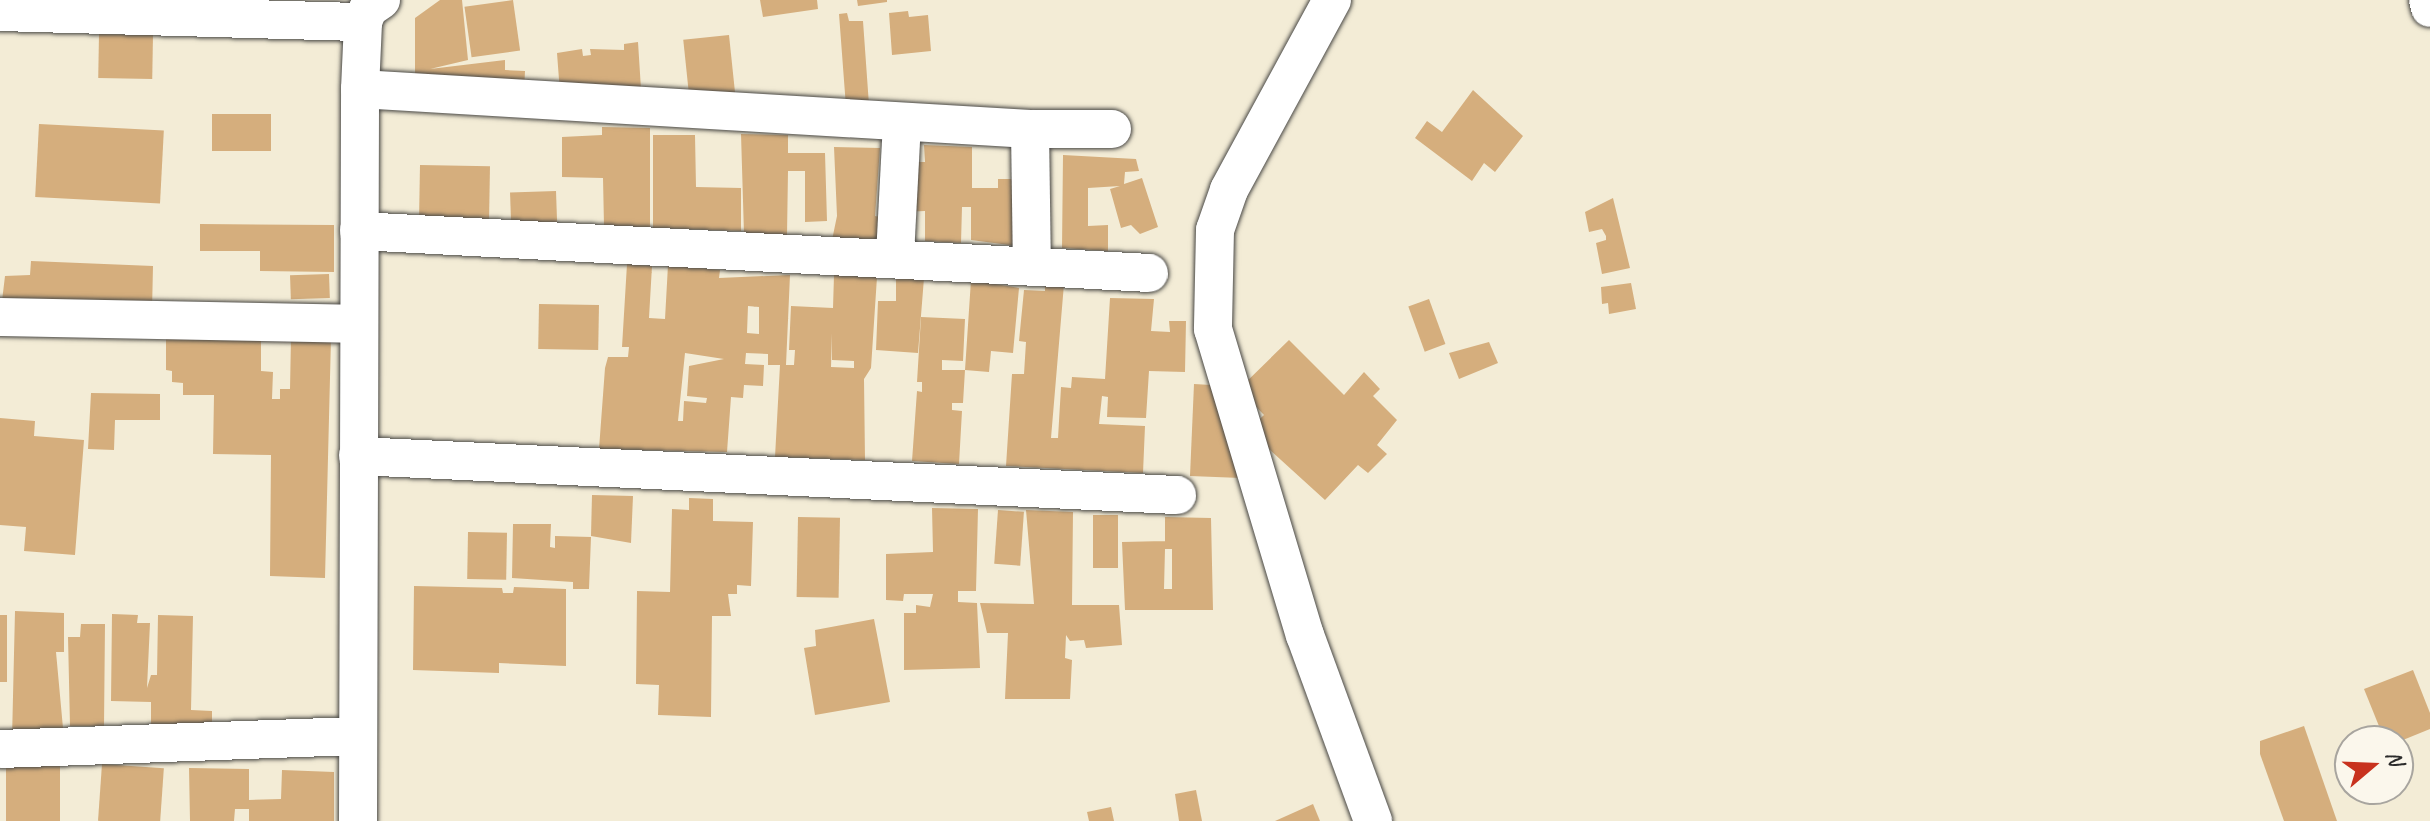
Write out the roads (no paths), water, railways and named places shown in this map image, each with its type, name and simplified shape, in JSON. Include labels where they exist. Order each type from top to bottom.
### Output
[{"type":"street","points":[[1332,0],[1229,190],[1215,230],[1213,329],[1305,635],[1373,821]]},
{"type":"street","points":[[2428,0],[2430,8]]},
{"type":"street","points":[[0,12],[366,8],[360,89],[355,736],[358,821]]},
{"type":"street","points":[[360,89],[1030,129],[1112,129]]},
{"type":"street","points":[[895,256],[902,122]]},
{"type":"street","points":[[1030,129],[1032,265]]},
{"type":"street","points":[[359,231],[895,256],[1149,273]]},
{"type":"street","points":[[0,317],[359,324]]},
{"type":"street","points":[[358,456],[1177,495]]},
{"type":"street","points":[[0,749],[355,736]]}]
